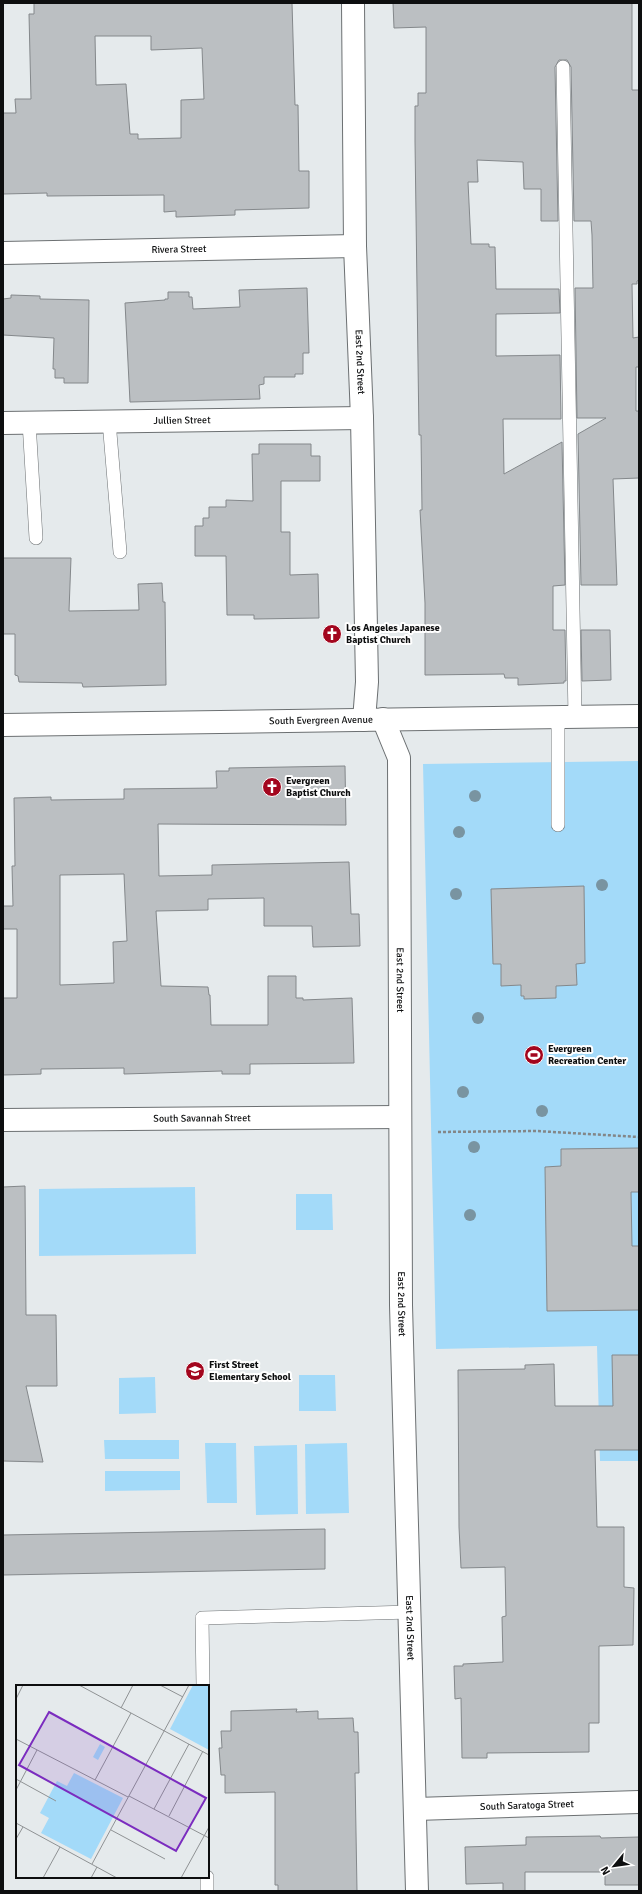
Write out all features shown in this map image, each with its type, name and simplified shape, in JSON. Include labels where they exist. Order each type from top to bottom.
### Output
[{"type":"street","name":"East 2nd Street","points":[[353,3],[355,246],[362,418],[367,682],[374,720],[399,758],[401,1305],[416,1808],[417,1891]]},
{"type":"street","name":"Rivera Street","points":[[3,253],[355,246]]},
{"type":"street","name":"Jullien Street","points":[[3,423],[362,418]]},
{"type":"street","name":"South Evergreen Avenue","points":[[3,725],[639,716]]},
{"type":"street","name":"South Savannah Street","points":[[3,1120],[400,1117]]},
{"type":"street","name":"South Saratoga Street","points":[[416,1808],[639,1802]]},
{"type":"lane","points":[[558,825],[567,717],[563,67]]},
{"type":"lane","points":[[109,421],[120,552]]},
{"type":"lane","points":[[29,422],[36,538]]},
{"type":"lane","points":[[204,1685],[202,1618],[410,1612]]},
{"type":"lane","points":[[207,1878],[207,1891]]},
{"type":"path","points":[[438,1132],[536,1131],[639,1137]]},
{"type":"shaded area","name":"Evergreen Recreation Center","points":[[639,761],[639,1461],[600,1461],[597,1346],[436,1349],[423,764]]},
{"type":"shaded area","points":[[195,1187],[196,1254],[39,1256],[39,1189]]},
{"type":"shaded area","points":[[296,1194],[332,1194],[333,1230],[296,1230]]},
{"type":"shaded area","points":[[299,1375],[335,1375],[336,1411],[299,1411]]},
{"type":"shaded area","points":[[155,1377],[156,1413],[119,1414],[119,1378]]},
{"type":"shaded area","points":[[104,1440],[179,1440],[179,1459],[105,1459]]},
{"type":"shaded area","points":[[205,1443],[236,1443],[237,1503],[207,1503]]},
{"type":"shaded area","points":[[347,1443],[349,1513],[306,1514],[305,1444]]},
{"type":"shaded area","points":[[297,1445],[298,1514],[256,1515],[254,1446]]},
{"type":"shaded area","points":[[105,1471],[180,1471],[180,1490],[105,1491]]},
{"type":"building","points":[[34,3],[292,3],[295,105],[298,105],[299,171],[309,171],[309,208],[235,210],[235,215],[176,217],[176,211],[164,212],[164,195],[47,196],[47,193],[3,194],[3,113],[16,113],[15,99],[31,99],[29,14],[34,14]],"holes":[[[95,36],[151,36],[151,50],[202,48],[204,99],[181,100],[181,138],[138,139],[138,134],[130,134],[126,84],[96,85]]]},
{"type":"building","points":[[393,3],[632,3],[632,90],[639,90],[639,280],[637,281],[637,284],[632,284],[633,338],[639,337],[639,367],[636,367],[636,411],[639,411],[639,478],[613,479],[617,585],[581,585],[578,434],[606,418],[577,418],[575,288],[593,288],[592,235],[591,221],[574,221],[571,67],[567,60],[559,60],[555,67],[558,221],[541,221],[541,189],[524,189],[523,162],[477,160],[478,182],[468,182],[471,244],[489,244],[489,247],[495,247],[496,289],[559,289],[560,313],[496,314],[496,356],[560,355],[561,419],[503,419],[504,474],[562,442],[565,585],[553,586],[553,630],[565,630],[566,681],[564,681],[564,683],[518,685],[518,678],[505,678],[504,674],[425,675],[425,603],[420,510],[422,510],[421,435],[419,435],[415,106],[418,106],[418,93],[426,93],[426,27],[394,28]]},
{"type":"building","points":[[307,288],[309,353],[303,353],[303,374],[295,374],[295,377],[264,377],[264,384],[259,385],[260,399],[130,402],[125,303],[165,300],[168,299],[168,292],[189,292],[189,297],[192,297],[193,309],[240,307],[239,290]]},
{"type":"building","points":[[11,295],[40,296],[40,299],[89,300],[88,383],[64,383],[64,378],[55,378],[55,369],[53,369],[54,338],[3,335],[3,299],[11,298]]},
{"type":"building","points":[[259,444],[311,444],[311,456],[320,456],[320,481],[281,481],[281,532],[290,532],[290,575],[318,574],[319,618],[254,619],[254,615],[227,615],[226,556],[195,556],[195,526],[203,526],[203,518],[209,518],[209,507],[226,507],[226,500],[253,501],[252,454],[259,454]]},
{"type":"building","points":[[3,558],[71,558],[69,611],[139,610],[138,584],[162,583],[163,602],[165,602],[166,685],[83,687],[82,683],[19,682],[18,676],[15,675],[15,634],[3,634]]},
{"type":"building","points":[[581,630],[610,630],[611,680],[582,681]]},
{"type":"building","points":[[345,766],[346,825],[158,824],[159,876],[212,875],[212,865],[349,862],[351,914],[359,914],[360,946],[313,947],[312,926],[264,926],[264,898],[208,899],[208,910],[156,911],[161,986],[208,987],[210,995],[211,1025],[268,1025],[268,976],[296,976],[296,998],[303,998],[303,1000],[352,998],[354,1063],[250,1064],[250,1074],[222,1074],[222,1071],[124,1074],[124,1068],[41,1069],[41,1074],[3,1075],[3,998],[17,998],[17,929],[3,929],[3,906],[13,906],[12,866],[15,866],[14,798],[51,797],[51,800],[124,799],[124,789],[217,788],[216,771],[229,771],[229,768]],"holes":[[[124,874],[127,941],[113,942],[114,983],[60,985],[60,875]]]},
{"type":"building","points":[[584,886],[585,963],[576,964],[577,985],[556,986],[556,998],[524,999],[524,996],[521,996],[521,985],[501,986],[501,964],[493,964],[491,889]]},
{"type":"building","points":[[639,1148],[639,1192],[631,1192],[632,1246],[639,1246],[639,1310],[547,1311],[545,1167],[561,1166],[561,1149]]},
{"type":"building","points":[[25,1186],[26,1315],[56,1315],[57,1386],[26,1386],[43,1462],[3,1461],[3,1187]]},
{"type":"building","points":[[612,1355],[639,1355],[639,1450],[595,1450],[597,1527],[624,1527],[624,1587],[634,1588],[633,1645],[599,1646],[599,1723],[589,1723],[589,1752],[487,1753],[487,1758],[462,1758],[461,1698],[455,1699],[454,1666],[463,1666],[463,1664],[503,1662],[502,1617],[506,1616],[505,1567],[461,1568],[459,1527],[458,1370],[525,1369],[525,1365],[554,1364],[555,1406],[613,1406]]},
{"type":"building","points":[[325,1529],[325,1569],[3,1575],[3,1535]]},
{"type":"building","points":[[297,1709],[296,1712],[318,1711],[318,1719],[353,1718],[354,1732],[358,1732],[359,1773],[355,1773],[357,1891],[278,1891],[278,1885],[275,1885],[275,1792],[225,1793],[225,1775],[221,1775],[219,1748],[222,1748],[221,1731],[231,1731],[231,1711]]},
{"type":"building","points":[[600,1836],[601,1838],[639,1837],[639,1885],[605,1885],[605,1872],[525,1872],[525,1891],[503,1891],[503,1883],[466,1884],[465,1847],[526,1845],[526,1837]]},
{"type":"place","name":"Los Angeles Japanese Baptist Church","points":[[332,634]]},
{"type":"place","name":"Evergreen Baptist Church","points":[[272,787]]},
{"type":"place","name":"Evergreen Recreation Center","points":[[534,1055]]},
{"type":"place","name":"First Street Elementary School","points":[[195,1371]]}]
